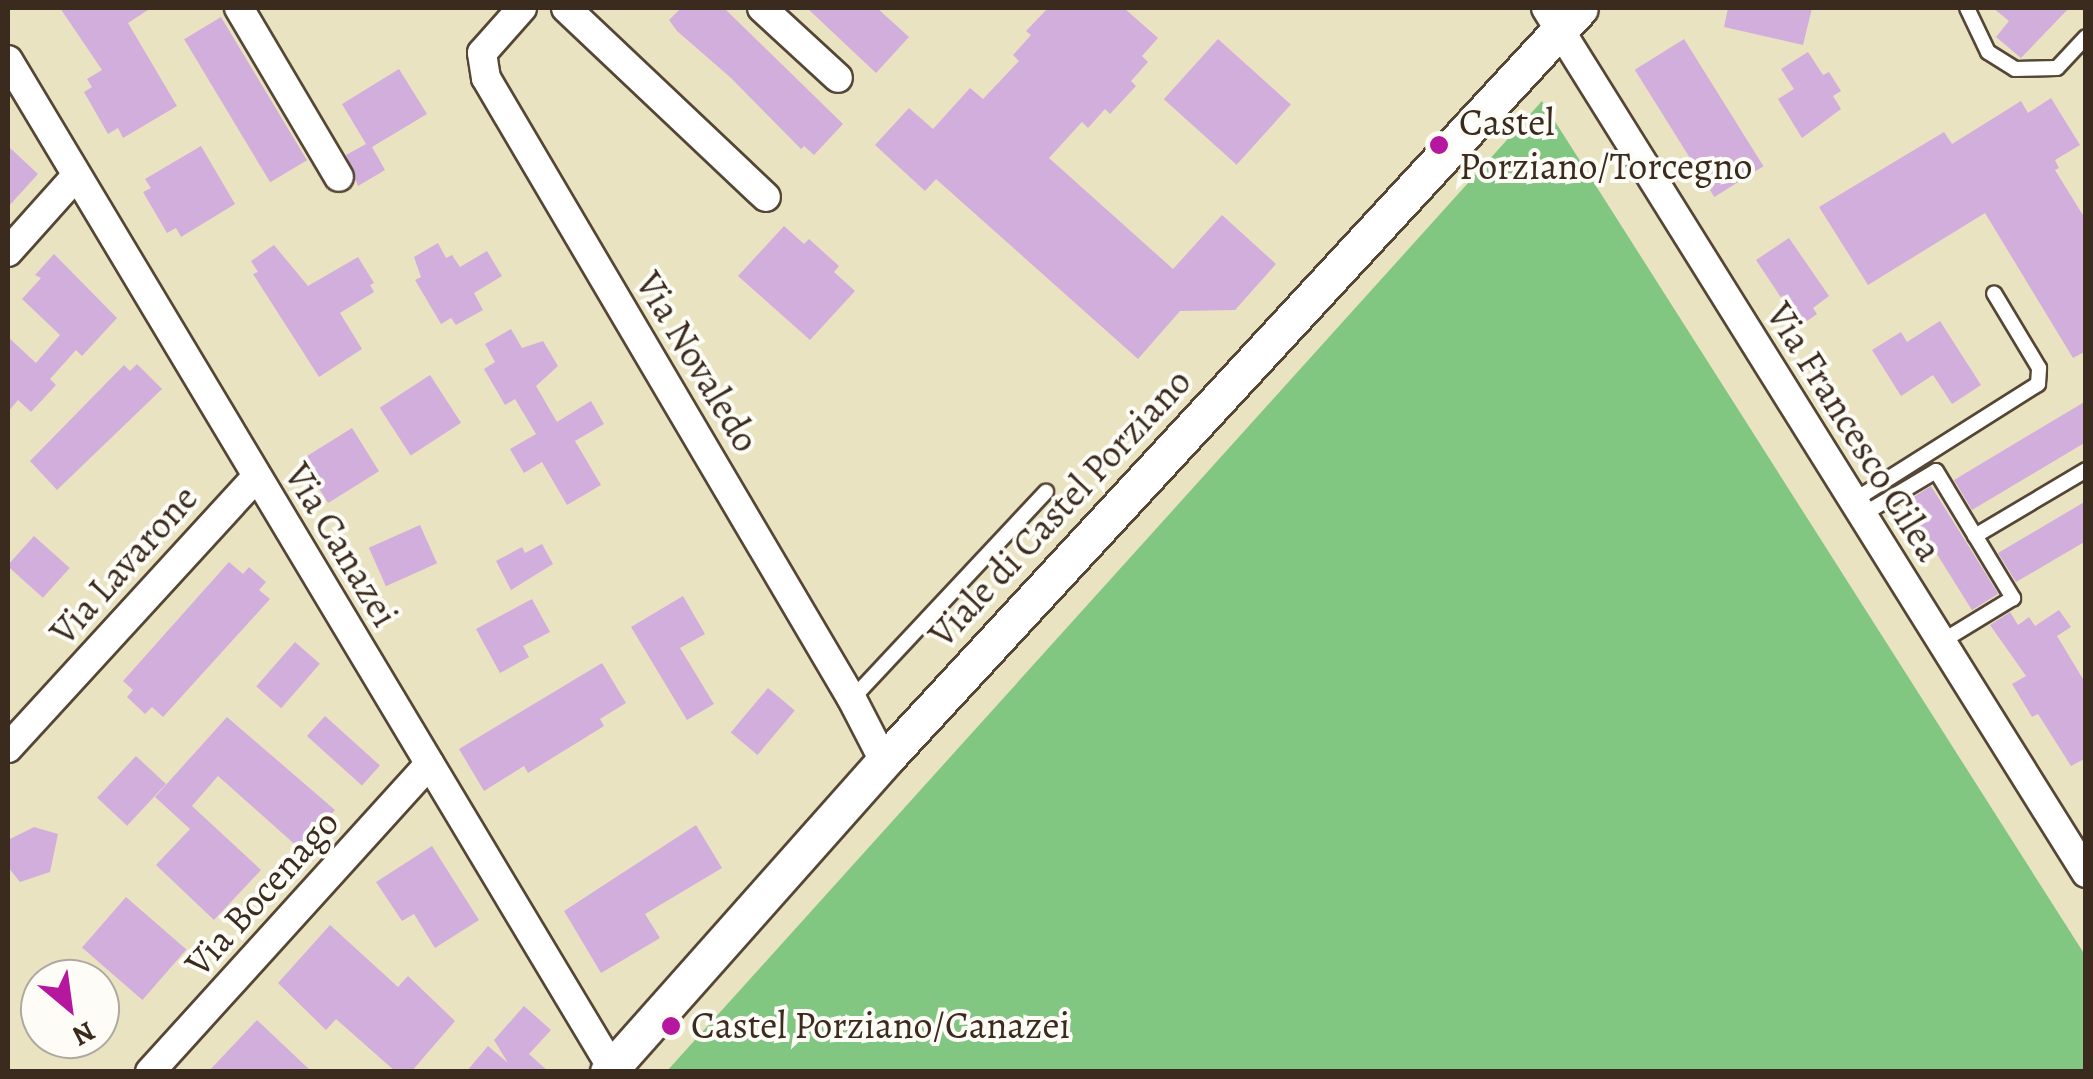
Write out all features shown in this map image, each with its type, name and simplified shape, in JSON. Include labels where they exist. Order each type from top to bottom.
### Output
[{"type":"street","points":[[240,8],[339,176]]},
{"type":"street","name":"Via Novaledo","points":[[522,8],[482,53],[486,78],[852,699],[884,761]]},
{"type":"street","points":[[566,8],[766,197]]},
{"type":"street","points":[[762,8],[838,78]]},
{"type":"street","name":"Via Francesco Cilea","points":[[1562,15],[1858,508],[2086,873]]},
{"type":"street","name":"Viale di Castel Porziano","points":[[610,1070],[884,761],[1562,15]]},
{"type":"street","name":"Via Canazei","points":[[8,60],[610,1070]]},
{"type":"street","points":[[8,252],[75,177]]},
{"type":"street","name":"Via Lavarone","points":[[8,748],[256,477]]},
{"type":"street","name":"Via Bocenago","points":[[150,1072],[429,764]]},
{"type":"lane","points":[[1967,8],[1988,52],[2014,70],[2057,68],[2086,37]]},
{"type":"lane","points":[[1858,508],[2038,384],[2039,368],[1994,293]]},
{"type":"lane","points":[[1976,536],[2086,470]]},
{"type":"lane","points":[[1858,508],[1936,471],[2013,598],[1941,642]]},
{"type":"lane","points":[[852,699],[1046,492]]},
{"type":"green space","points":[[1542,101],[2085,955],[2085,1071],[667,1071]]},
{"type":"building","points":[[60,8],[151,8],[128,23],[177,106],[123,138],[118,128],[108,134],[84,92],[92,87],[87,79],[102,70]]},
{"type":"building","points":[[681,8],[724,8],[843,124],[814,155],[804,146],[801,149],[731,78],[677,31],[669,20]]},
{"type":"building","points":[[807,8],[877,8],[909,37],[876,73]]},
{"type":"building","points":[[1048,8],[1124,8],[1158,38],[1142,56],[1148,62],[1131,81],[1136,86],[1110,114],[1105,109],[1088,128],[1082,122],[1049,158],[1173,269],[1222,215],[1276,264],[1235,310],[1180,311],[1138,359],[936,179],[925,191],[875,145],[909,108],[933,129],[970,88],[983,99],[1019,61],[1013,55],[1031,35],[1026,31]]},
{"type":"building","points":[[1728,8],[1812,8],[1803,45],[1724,27]]},
{"type":"building","points":[[1993,8],[2069,8],[2021,58],[1996,37],[2009,21]]},
{"type":"building","points":[[221,17],[307,160],[270,182],[184,39]]},
{"type":"building","points":[[1218,39],[1291,105],[1237,165],[1164,99]]},
{"type":"building","points":[[1684,39],[1763,166],[1714,197],[1635,70]]},
{"type":"building","points":[[1808,52],[1823,75],[1829,72],[1841,91],[1833,96],[1841,109],[1802,138],[1778,99],[1794,89],[1781,69]]},
{"type":"building","points":[[399,69],[427,114],[372,147],[385,170],[358,186],[346,155],[366,144],[342,104]]},
{"type":"building","points":[[2051,98],[2080,145],[2055,160],[2059,168],[2055,170],[2086,220],[2086,351],[2073,358],[1985,213],[1868,285],[1819,207],[1944,132],[1952,144],[2021,101],[2028,113]]},
{"type":"building","points":[[8,146],[38,174],[8,207]]},
{"type":"building","points":[[201,146],[235,204],[181,237],[176,228],[167,233],[143,192],[151,188],[145,179]]},
{"type":"building","points":[[784,226],[804,244],[809,239],[839,266],[834,272],[855,291],[810,340],[738,276]]},
{"type":"building","points":[[1789,238],[1829,296],[1813,308],[1817,314],[1800,326],[1756,260]]},
{"type":"building","points":[[438,243],[446,258],[452,255],[460,267],[487,251],[502,276],[474,293],[483,310],[456,325],[451,318],[441,324],[415,280],[421,277],[414,257]]},
{"type":"building","points":[[274,245],[308,286],[358,257],[374,283],[370,285],[374,292],[340,313],[362,349],[319,377],[253,274],[258,272],[251,261]]},
{"type":"building","points":[[54,254],[117,318],[82,356],[76,350],[50,379],[56,385],[31,412],[18,400],[8,412],[8,337],[36,363],[60,335],[22,299],[41,278],[35,275]]},
{"type":"building","points":[[1940,321],[1981,385],[1952,404],[1933,375],[1901,396],[1872,350],[1901,332],[1907,342]]},
{"type":"building","points":[[511,329],[522,348],[543,341],[558,366],[536,386],[557,422],[591,401],[604,424],[575,441],[601,485],[567,505],[542,462],[524,473],[510,449],[536,434],[515,399],[505,405],[484,369],[495,362],[485,344]]},
{"type":"building","points":[[137,364],[162,389],[57,490],[30,461],[124,365],[130,371]]},
{"type":"building","points":[[430,375],[461,423],[411,455],[380,408]]},
{"type":"building","points":[[2086,401],[2086,442],[1972,510],[1954,480]]},
{"type":"building","points":[[352,428],[379,471],[328,503],[301,460]]},
{"type":"building","points":[[1931,486],[1998,594],[1972,610],[1905,502]]},
{"type":"building","points":[[2086,501],[2086,541],[2016,582],[1998,553]]},
{"type":"building","points":[[420,525],[437,563],[386,586],[369,548]]},
{"type":"building","points":[[34,536],[70,568],[43,598],[8,566]]},
{"type":"building","points":[[542,544],[553,564],[511,590],[496,561],[522,547],[525,553]]},
{"type":"building","points":[[229,562],[243,574],[249,567],[266,582],[259,590],[270,599],[163,717],[152,707],[145,714],[127,697],[133,690],[123,681]]},
{"type":"building","points":[[683,596],[705,634],[680,648],[714,704],[687,720],[631,627]]},
{"type":"building","points":[[532,599],[550,632],[523,646],[529,657],[500,673],[476,629]]},
{"type":"building","points":[[2059,610],[2071,627],[2057,636],[2086,684],[2086,758],[2071,766],[2038,714],[2032,717],[2012,684],[2026,676],[1990,625],[2010,612],[2018,625],[2029,617],[2035,626]]},
{"type":"building","points":[[295,642],[320,664],[281,708],[256,687]]},
{"type":"building","points":[[602,663],[626,703],[600,719],[604,726],[528,773],[524,766],[484,791],[459,749]]},
{"type":"building","points":[[768,688],[795,710],[758,755],[731,732]]},
{"type":"building","points":[[325,716],[380,766],[362,786],[307,736]]},
{"type":"building","points":[[227,717],[335,810],[300,849],[218,776],[192,806],[261,870],[214,920],[156,865],[190,829],[155,797]]},
{"type":"building","points":[[136,756],[166,784],[127,826],[97,798]]},
{"type":"building","points":[[696,825],[722,868],[645,914],[660,938],[601,973],[564,911]]},
{"type":"building","points":[[34,827],[58,834],[50,872],[20,882],[8,867],[8,840]]},
{"type":"building","points":[[432,846],[479,920],[435,948],[414,914],[402,921],[376,882]]},
{"type":"building","points":[[126,897],[186,949],[142,1000],[120,981],[120,959],[95,959],[82,948]]},
{"type":"building","points":[[330,925],[398,987],[408,976],[455,1021],[411,1072],[396,1072],[336,1019],[326,1030],[278,983]]},
{"type":"building","points":[[524,1006],[551,1030],[529,1054],[549,1072],[466,1072],[488,1046],[508,1063],[494,1040]]},
{"type":"building","points":[[257,1020],[312,1072],[208,1072]]},
{"type":"place","name":"Castel Porziano/Torcegno","points":[[1439,145]]},
{"type":"place","name":"Castel Porziano/Canazei","points":[[671,1026]]}]
